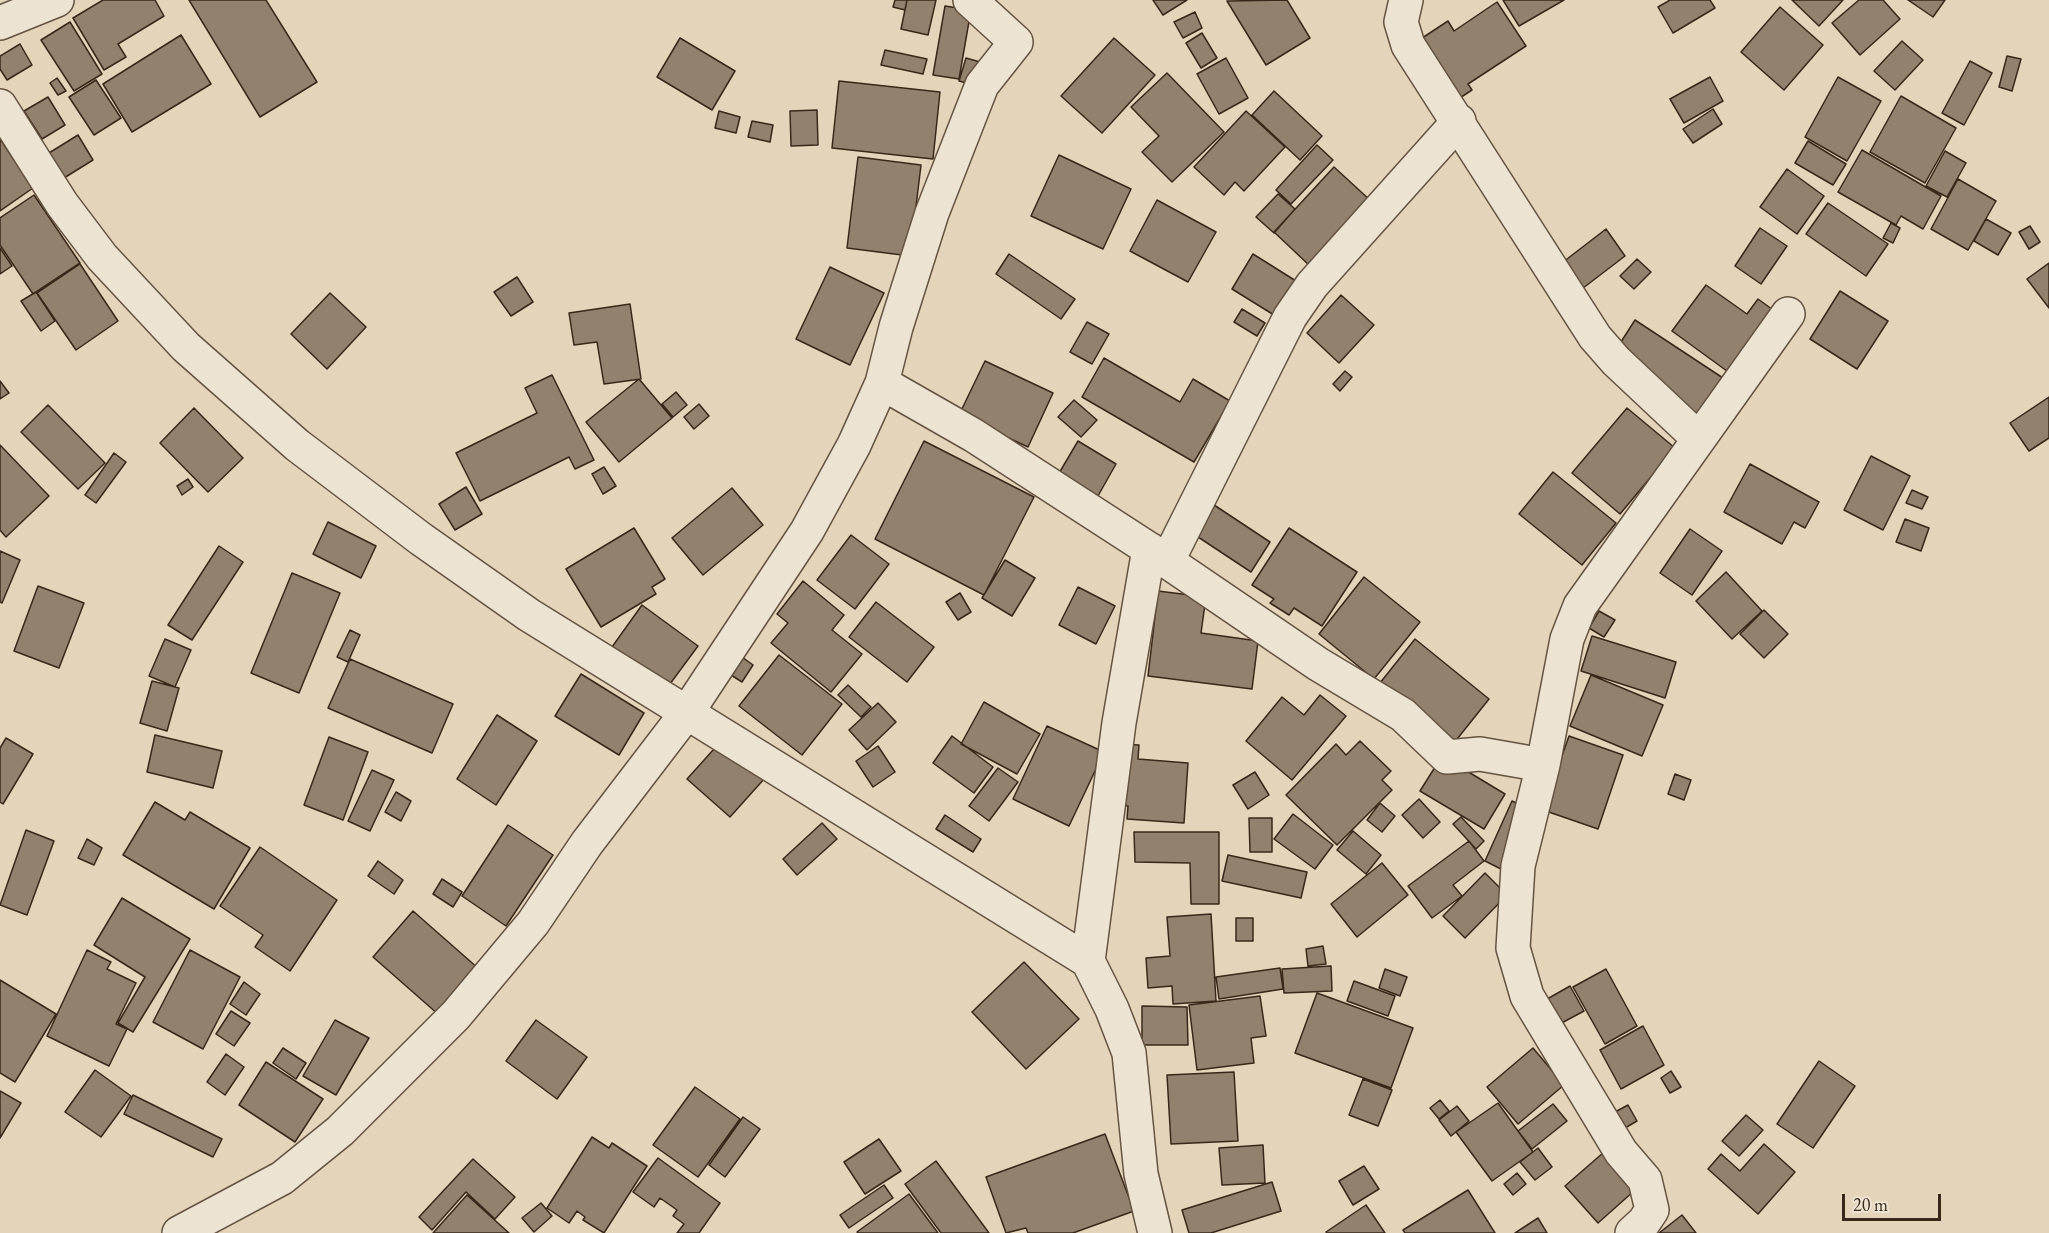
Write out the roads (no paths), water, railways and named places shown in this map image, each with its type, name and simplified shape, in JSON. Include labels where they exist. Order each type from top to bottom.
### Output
[{"type":"street","points":[[0,23],[57,0]]},
{"type":"street","points":[[179,1233],[282,1178],[340,1131],[456,1015],[533,923],[588,843],[688,711],[807,531],[854,446],[882,383],[896,327],[932,213],[981,85],[1016,42],[970,0]]},
{"type":"street","points":[[1406,0],[1401,22],[1408,45],[1459,121],[1595,337],[1616,361],[1699,439]]},
{"type":"street","points":[[0,106],[62,204],[102,257],[186,347],[288,437],[421,539],[529,615],[688,711],[1088,961],[1112,1009],[1129,1053],[1141,1174],[1155,1233]]},
{"type":"street","points":[[1088,961],[1119,723],[1158,556],[1290,317],[1312,285],[1459,121]]},
{"type":"street","points":[[1632,1233],[1644,1222],[1652,1210],[1645,1180],[1621,1152],[1527,996],[1513,948],[1518,866],[1543,765],[1568,639],[1580,606],[1788,314]]},
{"type":"street","points":[[882,383],[973,435],[1318,664],[1403,715],[1447,757],[1480,753],[1543,765]]}]
